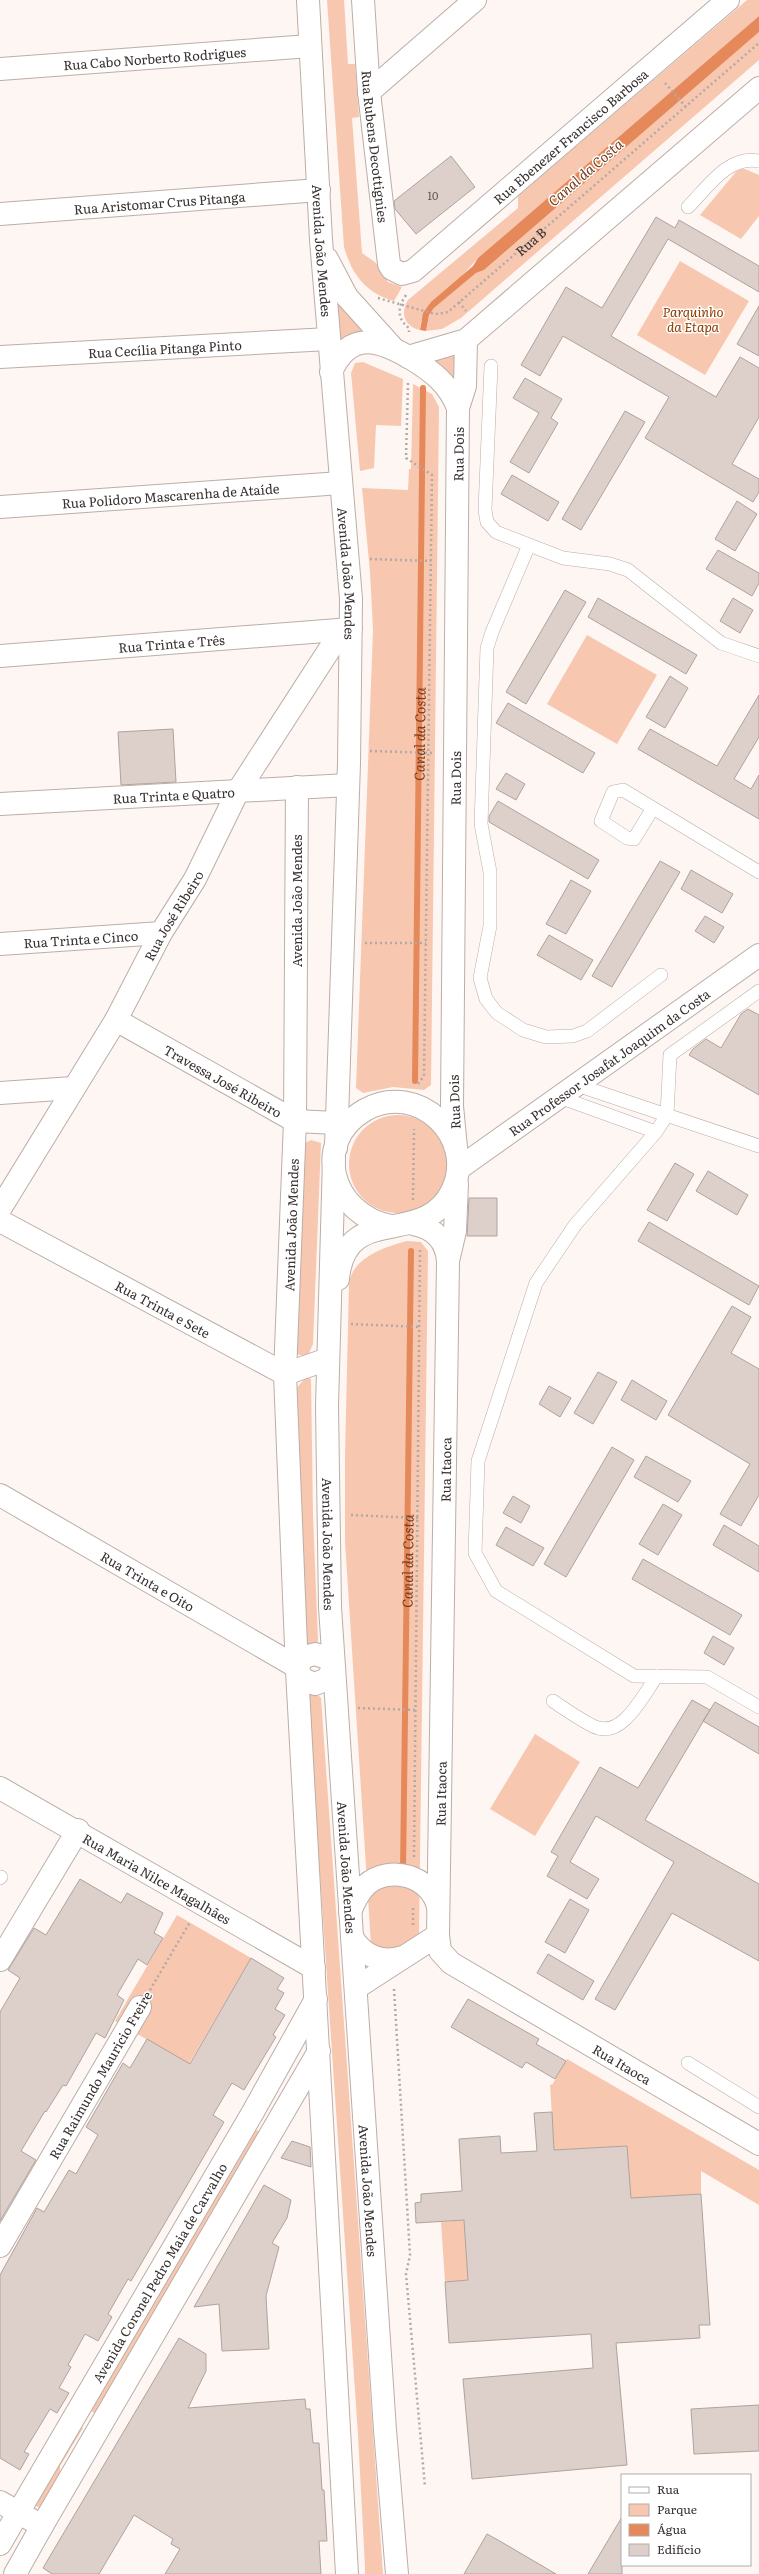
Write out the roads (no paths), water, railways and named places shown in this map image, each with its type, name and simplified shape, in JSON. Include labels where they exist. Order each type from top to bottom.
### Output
[{"type":"street","name":"Avenida João Mendes","points":[[308,0],[321,240],[348,559],[347,629],[349,750],[328,1359],[328,1514],[317,1672],[314,1968],[321,2092]]},
{"type":"street","name":"Rua Rubens Decottignies","points":[[363,0],[369,92],[389,264],[392,269],[402,274],[413,271]]},
{"type":"street","points":[[369,92],[474,0]]},
{"type":"street","name":"Rua Ebenezer Francisco Barbosa","points":[[413,271],[728,0]]},
{"type":"street","name":"Rua Cabo Norberto Rodrigues","points":[[0,70],[310,46]]},
{"type":"street","points":[[401,352],[466,340],[759,88]]},
{"type":"street","name":"Rua Aristomar Crus Pitanga","points":[[0,214],[319,190]]},
{"type":"street","points":[[321,240],[336,280],[348,297],[401,352]]},
{"type":"street","name":"Rua Cecília Pitanga Pinto","points":[[0,357],[329,339]]},
{"type":"street","points":[[458,408],[465,386],[466,340]]},
{"type":"street","points":[[331,372],[342,354],[360,343],[383,343],[401,352],[444,382],[458,408]]},
{"type":"street","name":"Rua Dois","points":[[456,1148],[452,1098],[458,408]]},
{"type":"street","name":"Rua Polidoro Mascarenha de Ataíde","points":[[0,507],[341,483]]},
{"type":"street","name":"Rua Trinta e Três","points":[[0,656],[347,629]]},
{"type":"street","name":"Rua José Ribeiro","points":[[0,1209],[116,1020],[161,933],[195,879],[238,791],[347,629]]},
{"type":"street","name":"Rua Trinta e Quatro","points":[[0,804],[348,785]]},
{"type":"street","name":"Avenida João Mendes","points":[[297,787],[295,1121],[285,1374],[317,1672],[350,1912],[385,2430],[397,2574]]},
{"type":"street","name":"Rua Trinta e Cinco","points":[[0,944],[161,933]]},
{"type":"street","name":"Rua Professor Josafat Joaquim da Costa","points":[[458,1174],[559,1097],[759,955]]},
{"type":"street","name":"Travessa José Ribeiro","points":[[116,1020],[295,1121],[336,1124]]},
{"type":"street","points":[[0,1093],[73,1088]]},
{"type":"street","points":[[391,1226],[370,1220],[352,1208],[340,1191],[336,1180],[335,1154],[344,1130],[357,1115],[374,1106],[394,1102],[414,1105],[433,1114],[447,1129],[456,1148],[458,1174],[455,1231],[448,1262]]},
{"type":"street","points":[[329,1323],[338,1271],[346,1252],[360,1237],[375,1229],[413,1224],[433,1215],[448,1199],[458,1174]]},
{"type":"street","name":"Rua Trinta e Sete","points":[[0,1221],[285,1374]]},
{"type":"street","points":[[413,1224],[428,1228],[441,1239],[445,1246],[448,1262]]},
{"type":"street","name":"Rua Itaoca","points":[[448,1262],[438,1907],[438,1935],[440,1951],[451,1963],[759,2144]]},
{"type":"street","points":[[285,1374],[328,1359]]},
{"type":"street","name":"Rua Trinta e Oito","points":[[0,1495],[317,1672]]},
{"type":"street","name":"Rua Maria Nilce Magalhães","points":[[0,1788],[78,1830],[314,1968]]},
{"type":"street","points":[[0,1960],[78,1830]]},
{"type":"street","points":[[350,1912],[358,1894],[367,1885],[390,1874],[409,1876],[421,1882],[430,1890],[438,1907]]},
{"type":"street","points":[[356,1988],[438,1935]]},
{"type":"street","points":[[352,1937],[361,1949],[374,1958],[398,1961]]},
{"type":"street","name":"Avenida Coronel Pedro Maia de Carvalho","points":[[0,2544],[257,2104],[316,1999]]},
{"type":"street","name":"Rua Raimundo Mauricio Freire","points":[[0,2246],[140,2008]]},
{"type":"street","name":"Avenida Coronel Pedro Maia de Carvalho","points":[[15,2574],[319,2051]]},
{"type":"street","points":[[277,2124],[257,2104],[278,2087],[299,2086],[321,2092],[347,2574]]},
{"type":"street","points":[[0,2502],[42,2526]]},
{"type":"lane","points":[[688,207],[730,165],[744,160],[759,161]]},
{"type":"lane","points":[[491,366],[486,516],[491,528],[496,532],[563,558],[610,564],[628,570],[721,643],[759,656]]},
{"type":"lane","points":[[529,545],[492,632],[487,648],[481,824],[490,872],[490,926],[480,966],[482,990],[497,1013],[523,1030],[534,1034],[558,1038],[587,1031],[661,975]]},
{"type":"lane","points":[[653,808],[759,872]]},
{"type":"lane","points":[[759,991],[670,1055],[667,1115],[656,1132],[575,1225],[536,1283],[478,1461],[475,1553],[496,1591],[634,1676],[707,1677],[759,1707]]},
{"type":"lane","points":[[577,1085],[759,1146]]},
{"type":"lane","points":[[559,1097],[656,1132]]},
{"type":"lane","points":[[553,1702],[594,1727],[609,1730],[623,1722],[657,1676]]},
{"type":"lane","points":[[688,2064],[759,2107]]},
{"type":"water","points":[[759,16],[759,32],[484,270],[476,273],[434,308],[429,315],[426,331],[420,330],[423,313],[431,302],[473,266],[478,258]]},
{"type":"waterway","name":"Canal da Costa","points":[[415,1081],[423,388]]},
{"type":"waterway","name":"Canal da Costa","points":[[403,1871],[411,1251]]},
{"type":"park label","name":"Parquinho da Etapa","points":[[693,318]]}]
